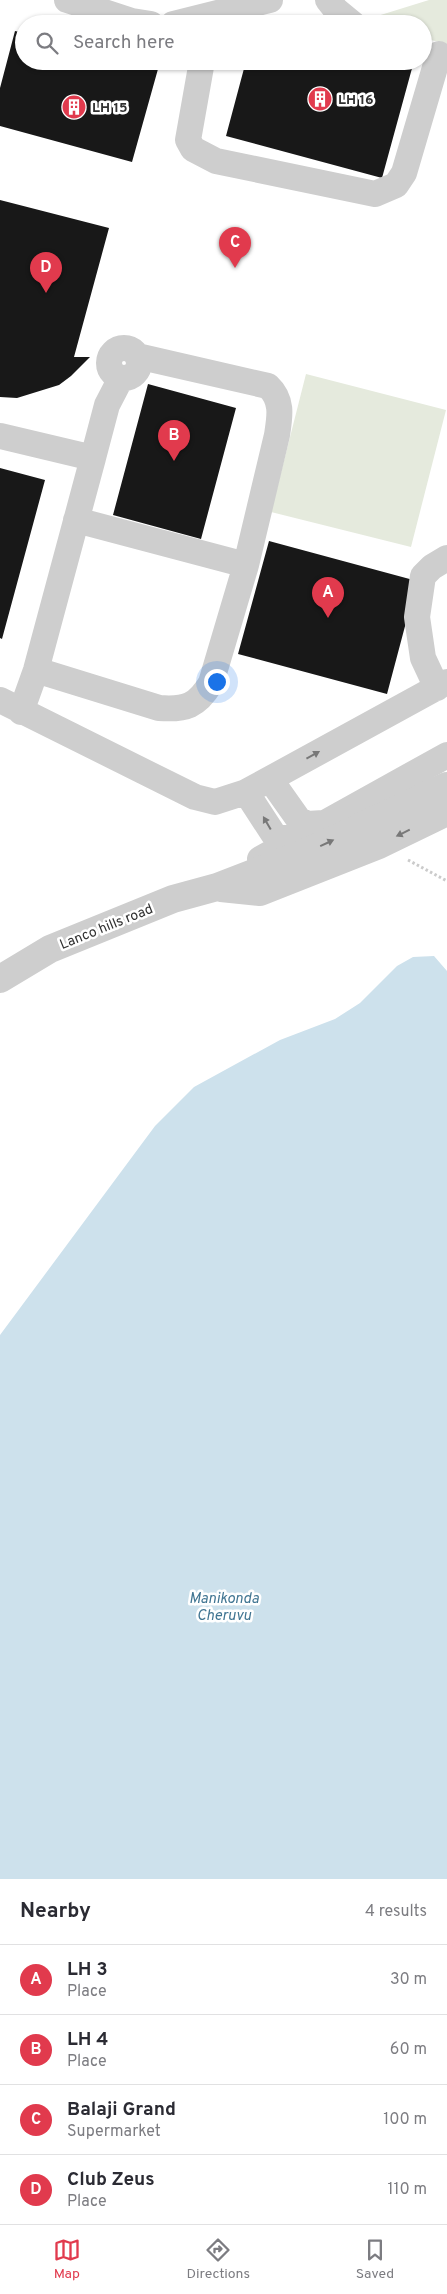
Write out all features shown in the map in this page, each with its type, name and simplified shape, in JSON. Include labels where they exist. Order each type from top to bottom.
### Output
[{"type":"street","points":[[67,0],[113,15]]},
{"type":"street","points":[[224,15],[270,0]]},
{"type":"street","points":[[328,0],[342,15]]},
{"type":"street","points":[[432,68],[436,53]]},
{"type":"street","points":[[200,70],[188,140],[193,149],[216,161],[376,194],[396,186],[404,173],[431,70]]},
{"type":"street","points":[[36,670],[159,708],[179,709],[202,698],[212,683],[246,564],[277,435],[280,414],[276,393],[268,386],[138,356],[125,348],[116,350],[109,358],[110,368],[116,376],[121,378],[107,405],[36,670],[11,706],[205,801],[216,802],[246,792],[442,685],[423,658],[417,617],[423,576],[432,567],[447,558]]},
{"type":"street","points":[[0,436],[93,458]]},
{"type":"street","points":[[76,520],[246,564]]},
{"type":"street","points":[[260,859],[447,755]]},
{"type":"street","points":[[270,779],[299,820],[307,824],[324,823]]},
{"type":"street","name":"Lanco hills road","points":[[0,979],[50,949],[173,899],[217,887],[306,853],[447,786]]},
{"type":"street","points":[[246,792],[274,834],[282,838],[297,838]]},
{"type":"street","points":[[217,887],[260,892],[379,845],[447,812]]},
{"type":"path","points":[[379,845],[447,881]]},
{"type":"shaded area","points":[[429,0],[447,0],[447,44],[432,40],[432,15],[381,15]]},
{"type":"shaded area","points":[[306,374],[446,410],[411,547],[271,512]]},
{"type":"water","name":"Manikonda Cheruvu","points":[[434,956],[447,971],[447,1879],[0,1879],[0,1335],[155,1126],[194,1087],[280,1040],[335,1019],[360,1003],[397,966],[413,957]]},
{"type":"building","name":"LH 15","points":[[15,31],[15,70],[158,70],[132,162],[0,126],[0,88]]},
{"type":"building","name":"LH 16","points":[[244,70],[412,70],[382,178],[226,136]]},
{"type":"building","points":[[0,200],[109,228],[74,357],[90,357],[59,385],[17,398],[0,397]]},
{"type":"building","points":[[148,384],[236,408],[201,539],[113,515]]},
{"type":"building","points":[[0,468],[45,480],[2,639],[0,638]]},
{"type":"building","points":[[269,541],[417,581],[387,694],[238,654]]},
{"type":"place","name":"LH 16","points":[[320,99]]},
{"type":"place","name":"LH 15","points":[[74,107]]},
{"type":"place","name":"Balaji Grand","points":[[235,268]]},
{"type":"place","name":"Club Zeus","points":[[46,293]]},
{"type":"place","name":"LH 4","points":[[174,461]]},
{"type":"place","name":"LH 3","points":[[328,618]]}]
